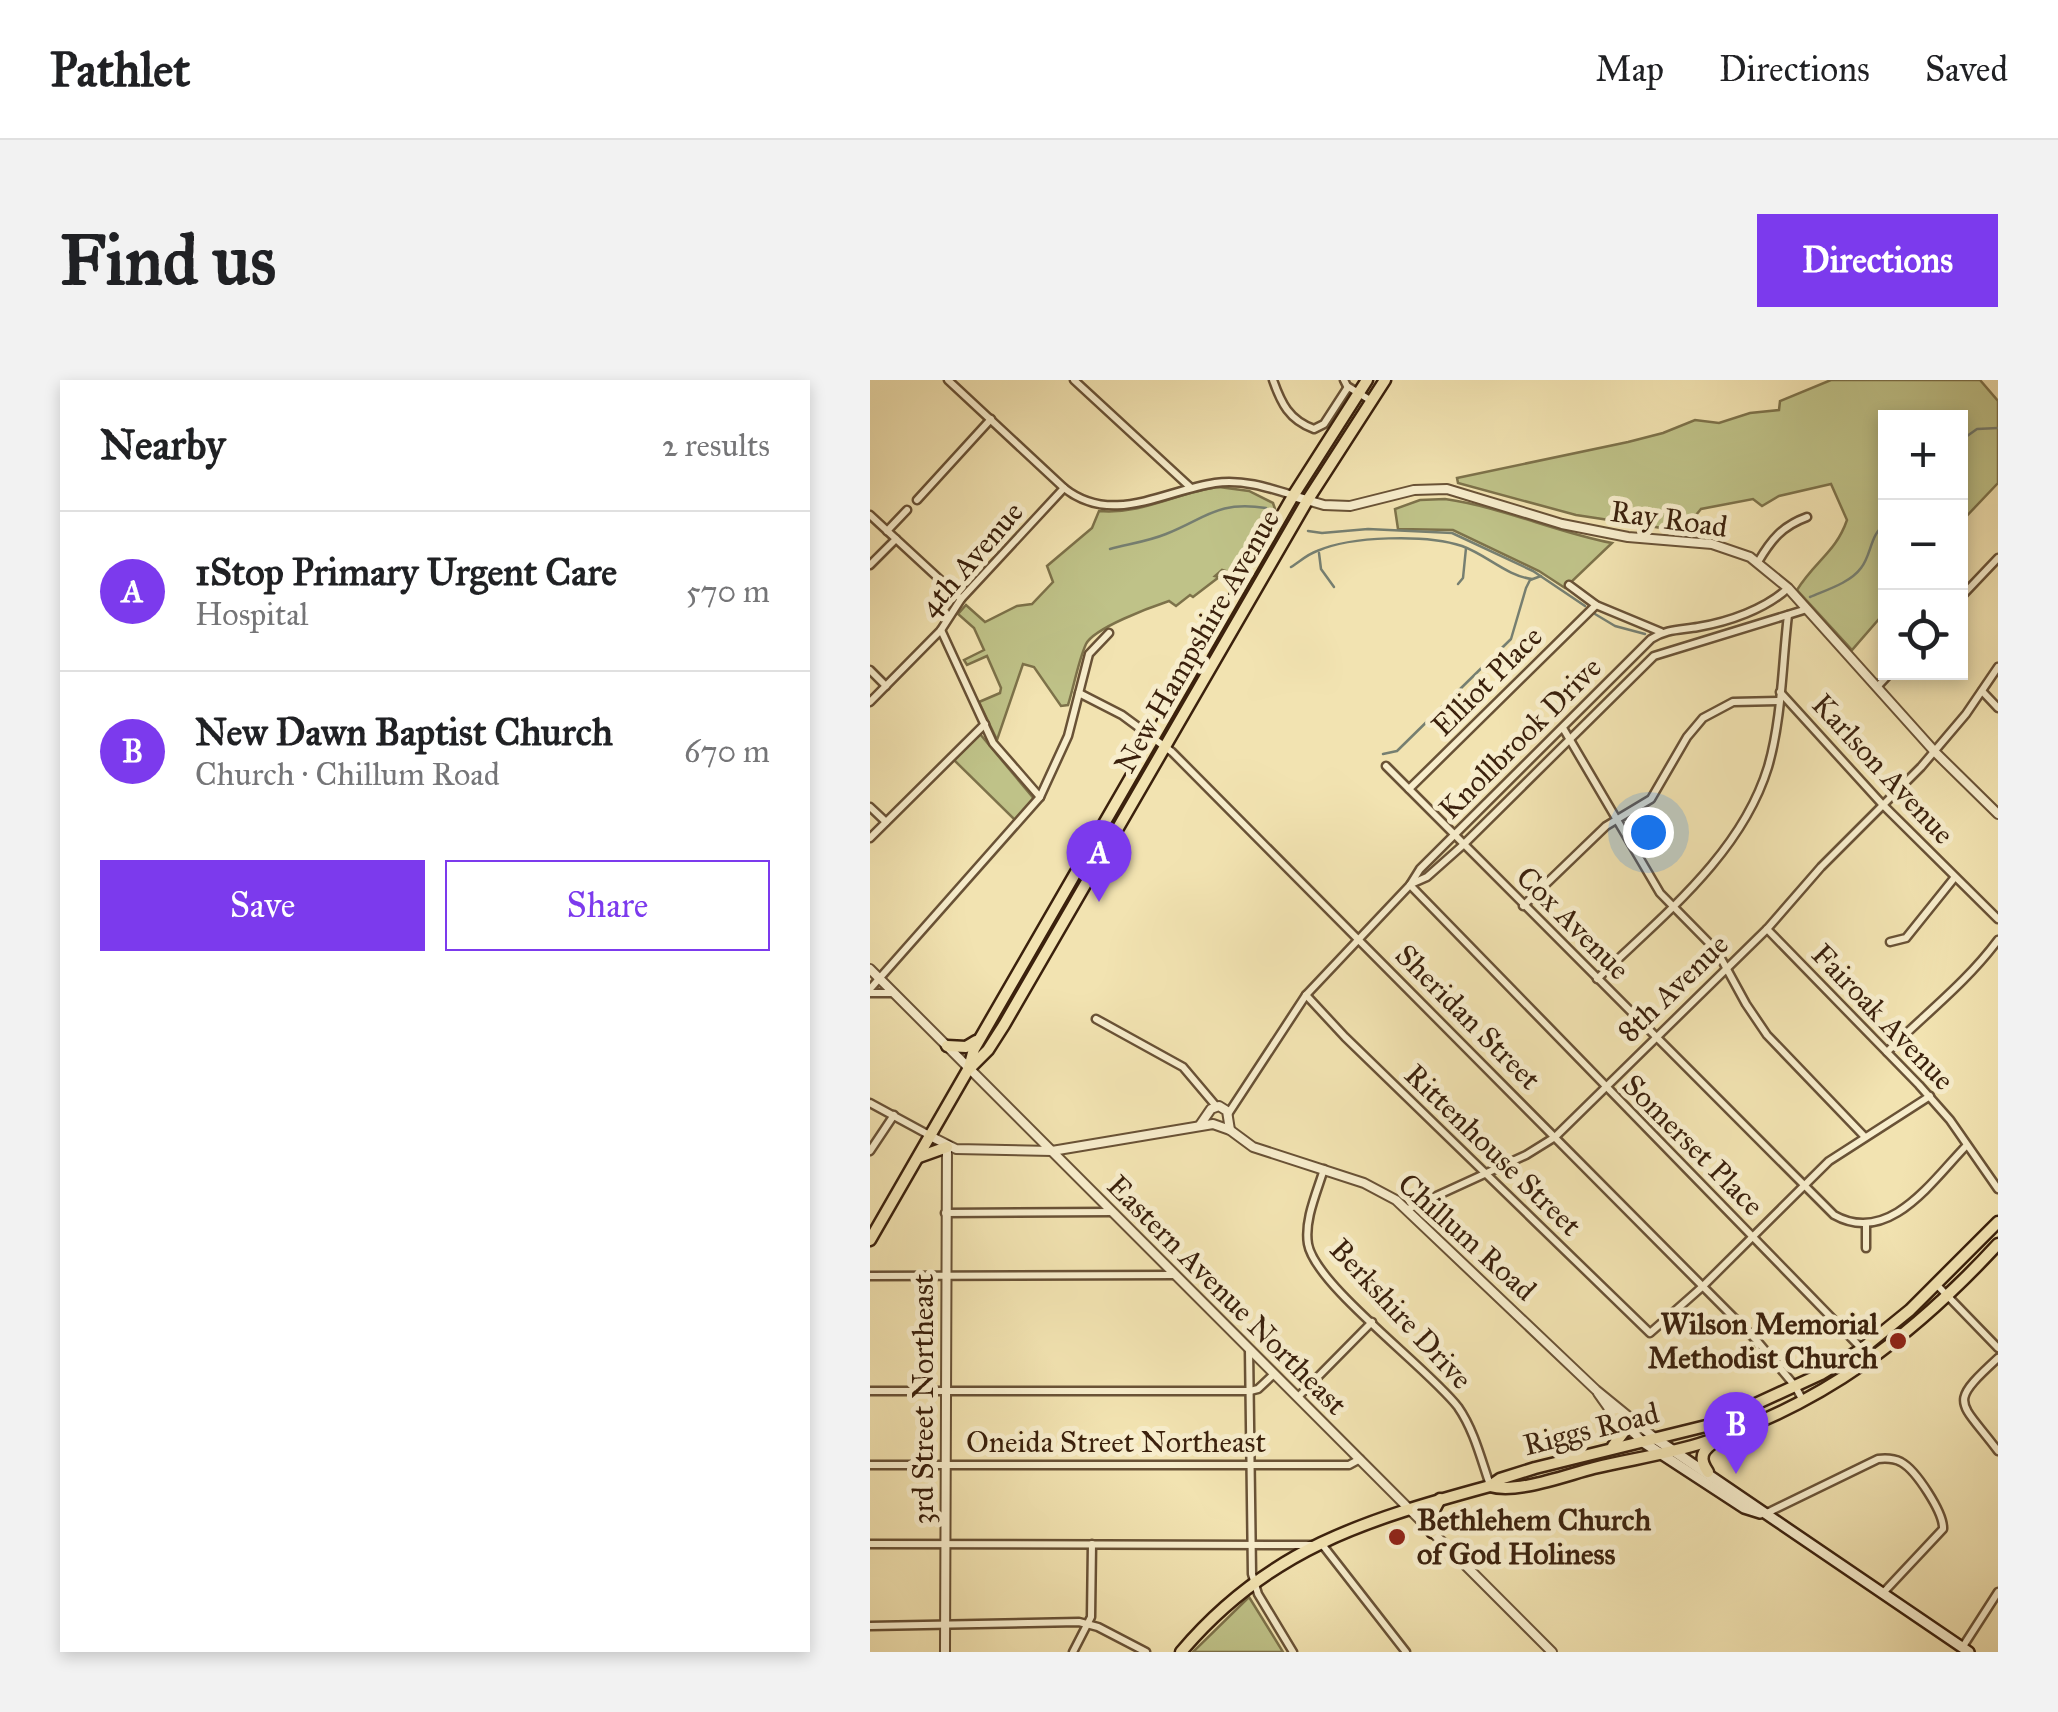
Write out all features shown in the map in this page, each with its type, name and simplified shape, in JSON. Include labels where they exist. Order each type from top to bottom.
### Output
[{"type":"main road","name":"New Hampshire Avenue","points":[[978,1053],[981,1037],[1293,496],[1350,386],[1367,380]]},
{"type":"main road","name":"New Hampshire Avenue","points":[[870,1240],[978,1053],[1004,1025],[1307,501],[1385,380]]},
{"type":"main road","points":[[947,1046],[966,1047],[981,1037]]},
{"type":"main road","points":[[918,1158],[947,1146]]},
{"type":"main road","name":"Riggs Road","points":[[1181,1652],[1219,1611],[1254,1582],[1318,1543],[1408,1508],[1490,1486],[1535,1468],[1727,1418],[1795,1386],[1862,1348],[1936,1285],[1998,1222]]},
{"type":"main road","name":"Riggs Road","points":[[1490,1486],[1501,1489],[1534,1483],[1674,1450],[1724,1435],[1802,1400],[1876,1358],[1947,1296],[1998,1244]]},
{"type":"main road","points":[[1604,1451],[1616,1445],[1624,1433],[1617,1418]]},
{"type":"main road","points":[[1708,1472],[1702,1464],[1704,1451],[1724,1435]]},
{"type":"main road","name":"Chillum Road","points":[[1656,1439],[1959,1649]]},
{"type":"main road","name":"Chillum Road","points":[[1643,1442],[1744,1508],[1764,1514]]},
{"type":"main road","points":[[1432,1532],[1431,1516],[1440,1499]]},
{"type":"street","points":[[948,380],[1064,488],[1086,502],[1113,507],[1226,482],[1262,486],[1293,496]]},
{"type":"street","points":[[1074,380],[1191,488]]},
{"type":"street","points":[[1273,380],[1287,412],[1314,428],[1324,424],[1350,386],[1370,400]]},
{"type":"street","points":[[917,500],[991,419]]},
{"type":"street","name":"4th Avenue","points":[[870,702],[941,630],[961,599],[1064,488]]},
{"type":"street","name":"Ray Road","points":[[1293,496],[1350,506],[1414,490],[1447,490],[1562,524],[1628,537],[1712,544],[1758,562],[1788,588],[1935,752],[1998,814]]},
{"type":"street","points":[[887,531],[907,510]]},
{"type":"street","points":[[870,515],[961,599]]},
{"type":"street","points":[[1758,562],[1774,536],[1785,526],[1807,517]]},
{"type":"street","points":[[870,565],[896,539]]},
{"type":"street","points":[[1968,590],[1998,558]]},
{"type":"street","points":[[1569,585],[1596,605],[1663,632],[1742,614],[1766,604],[1788,588]]},
{"type":"street","name":"Elliot Place","points":[[1409,790],[1596,605]]},
{"type":"street","points":[[1672,648],[1807,609]]},
{"type":"street","points":[[1598,980],[1727,847],[1749,815],[1769,764],[1788,615]]},
{"type":"street","points":[[941,630],[1000,753],[1040,797]]},
{"type":"street","points":[[1663,632],[1672,648]]},
{"type":"street","points":[[1663,632],[1672,648]]},
{"type":"street","name":"Knollbrook Drive","points":[[1217,1114],[1248,1088],[1306,995],[1410,885],[1420,869],[1663,632]]},
{"type":"street","points":[[894,993],[870,991],[1040,797],[1068,736],[1089,654],[1109,633]]},
{"type":"street","name":"Knollbrook Drive","points":[[1410,885],[1427,877],[1463,845],[1640,668],[1672,648]]},
{"type":"street","name":"8th Avenue","points":[[1408,1209],[1526,1155],[1554,1137],[1767,929],[1935,752],[1998,667]]},
{"type":"street","points":[[870,670],[886,686]]},
{"type":"street","points":[[1877,688],[1884,680]]},
{"type":"street","name":"Karlson Avenue","points":[[1779,691],[1882,804],[1998,919]]},
{"type":"street","points":[[1982,691],[1998,708]]},
{"type":"street","name":"Sheridan Street","points":[[1079,693],[1165,746],[1758,1342],[1802,1400]]},
{"type":"street","points":[[1523,906],[1616,818],[1651,798],[1687,737],[1710,712],[1742,700],[1778,701]]},
{"type":"street","points":[[870,838],[985,724]]},
{"type":"street","points":[[1563,728],[1654,884],[1727,966],[1767,1035],[1864,1136]]},
{"type":"street","name":"Cox Avenue","points":[[1386,766],[1834,1214],[1866,1225]]},
{"type":"street","points":[[870,806],[886,822]]},
{"type":"street","points":[[1890,942],[1906,938],[1955,877]]},
{"type":"street","name":"Somerset Place","points":[[1410,885],[1862,1348]]},
{"type":"street","name":"Fairoak Avenue","points":[[1767,929],[1930,1096],[1998,1189]]},
{"type":"street","points":[[1887,1052],[1954,992],[1998,940]]},
{"type":"street","name":"Eastern Avenue Northeast","points":[[870,969],[1552,1652]]},
{"type":"street","name":"Rittenhouse Street","points":[[1306,995],[1650,1333],[1702,1287]]},
{"type":"street","points":[[870,1102],[959,1150],[1052,1151],[1170,1134],[1200,1126],[1217,1114],[1196,1080],[1170,1057],[1096,1019]]},
{"type":"street","points":[[1702,1287],[1804,1184],[1864,1136],[1930,1096]]},
{"type":"street","points":[[870,1151],[894,1114]]},
{"type":"street","name":"Chillum Road","points":[[1217,1114],[1230,1130],[1253,1146],[1364,1182],[1408,1209],[1596,1390],[1656,1439]]},
{"type":"street","name":"3rd Street Northeast","points":[[945,1652],[947,1146]]},
{"type":"street","points":[[1866,1248],[1866,1225],[1898,1213],[1966,1146]]},
{"type":"street","name":"Berkshire Drive","points":[[1324,1169],[1308,1226],[1310,1250],[1318,1265],[1457,1406],[1474,1437],[1490,1486]]},
{"type":"street","points":[[945,1213],[1113,1212]]},
{"type":"street","points":[[870,1276],[1176,1275]]},
{"type":"street","points":[[1936,1285],[1998,1348]]},
{"type":"street","points":[[1298,1397],[1372,1322]]},
{"type":"street","points":[[1249,1348],[1254,1582],[1293,1652]]},
{"type":"street","points":[[1998,1358],[1967,1386],[1962,1397],[1966,1409],[1998,1451]]},
{"type":"street","points":[[870,1391],[1250,1391],[1274,1374]]},
{"type":"street","name":"Chillum Road","points":[[1596,1390],[1617,1418],[1643,1442]]},
{"type":"street","points":[[1764,1514],[1878,1459],[1902,1462],[1941,1514],[1943,1529],[1882,1594]]},
{"type":"street","name":"Oneida Street Northeast","points":[[870,1465],[1349,1465],[1360,1460]]},
{"type":"street","points":[[870,1544],[1318,1543],[1406,1652]]},
{"type":"street","points":[[1073,1652],[1089,1624],[1092,1544]]},
{"type":"street","points":[[1959,1649],[1998,1592]]},
{"type":"street","points":[[870,1626],[1089,1624],[1146,1652]]},
{"type":"green space","points":[[1831,380],[1980,380],[1998,401],[1998,483],[1968,515],[1968,410],[1878,410],[1878,620],[1852,650],[1797,590],[1837,540],[1847,520],[1831,484],[1779,496],[1762,506],[1753,499],[1701,509],[1696,515],[1695,533],[1576,515],[1458,483],[1457,478],[1628,442],[1695,420],[1719,423],[1750,413],[1779,410],[1780,401]]},
{"type":"green space","points":[[1219,487],[1249,491],[1273,503],[1275,509],[1240,576],[1225,576],[1229,572],[1222,570],[1215,576],[1219,577],[1176,606],[1169,601],[1150,608],[1091,638],[1083,651],[1068,705],[1061,706],[1034,667],[1023,664],[997,740],[979,702],[1000,693],[1001,688],[987,656],[967,665],[964,660],[984,650],[974,628],[958,614],[966,605],[985,622],[1017,606],[1032,604],[1053,582],[1047,566],[1092,528],[1099,511],[1130,510]]},
{"type":"green space","points":[[1445,499],[1612,543],[1565,588],[1539,571],[1453,530],[1398,529],[1395,509],[1420,500]]},
{"type":"green space","points":[[980,734],[1035,800],[1016,821],[954,760]]},
{"type":"green space","points":[[1249,1597],[1283,1652],[1193,1652]]},
{"type":"waterway","points":[[1968,435],[1977,429],[1998,428]]},
{"type":"waterway","points":[[1110,549],[1159,536],[1224,509],[1266,508]]},
{"type":"waterway","points":[[1308,531],[1452,533],[1533,571],[1585,606]]},
{"type":"waterway","points":[[1810,597],[1851,578],[1865,562],[1878,532]]},
{"type":"waterway","points":[[1291,567],[1332,546],[1409,538],[1462,546],[1514,574],[1532,579]]},
{"type":"waterway","points":[[1458,584],[1463,578],[1466,548]]},
{"type":"waterway","points":[[1319,553],[1321,569],[1334,587]]},
{"type":"waterway","points":[[1383,754],[1397,751],[1511,639],[1526,588],[1530,580],[1541,576]]},
{"type":"waterway","points":[[1595,614],[1615,626],[1645,634]]},
{"type":"place","name":"1Stop Primary Urgent Care","points":[[1099,902]]},
{"type":"place","name":"Wilson Memorial Methodist Church","points":[[1898,1341]]},
{"type":"place","name":"New Dawn Baptist Church","points":[[1736,1474]]},
{"type":"place","name":"Bethlehem Church of God Holiness","points":[[1397,1537]]}]
